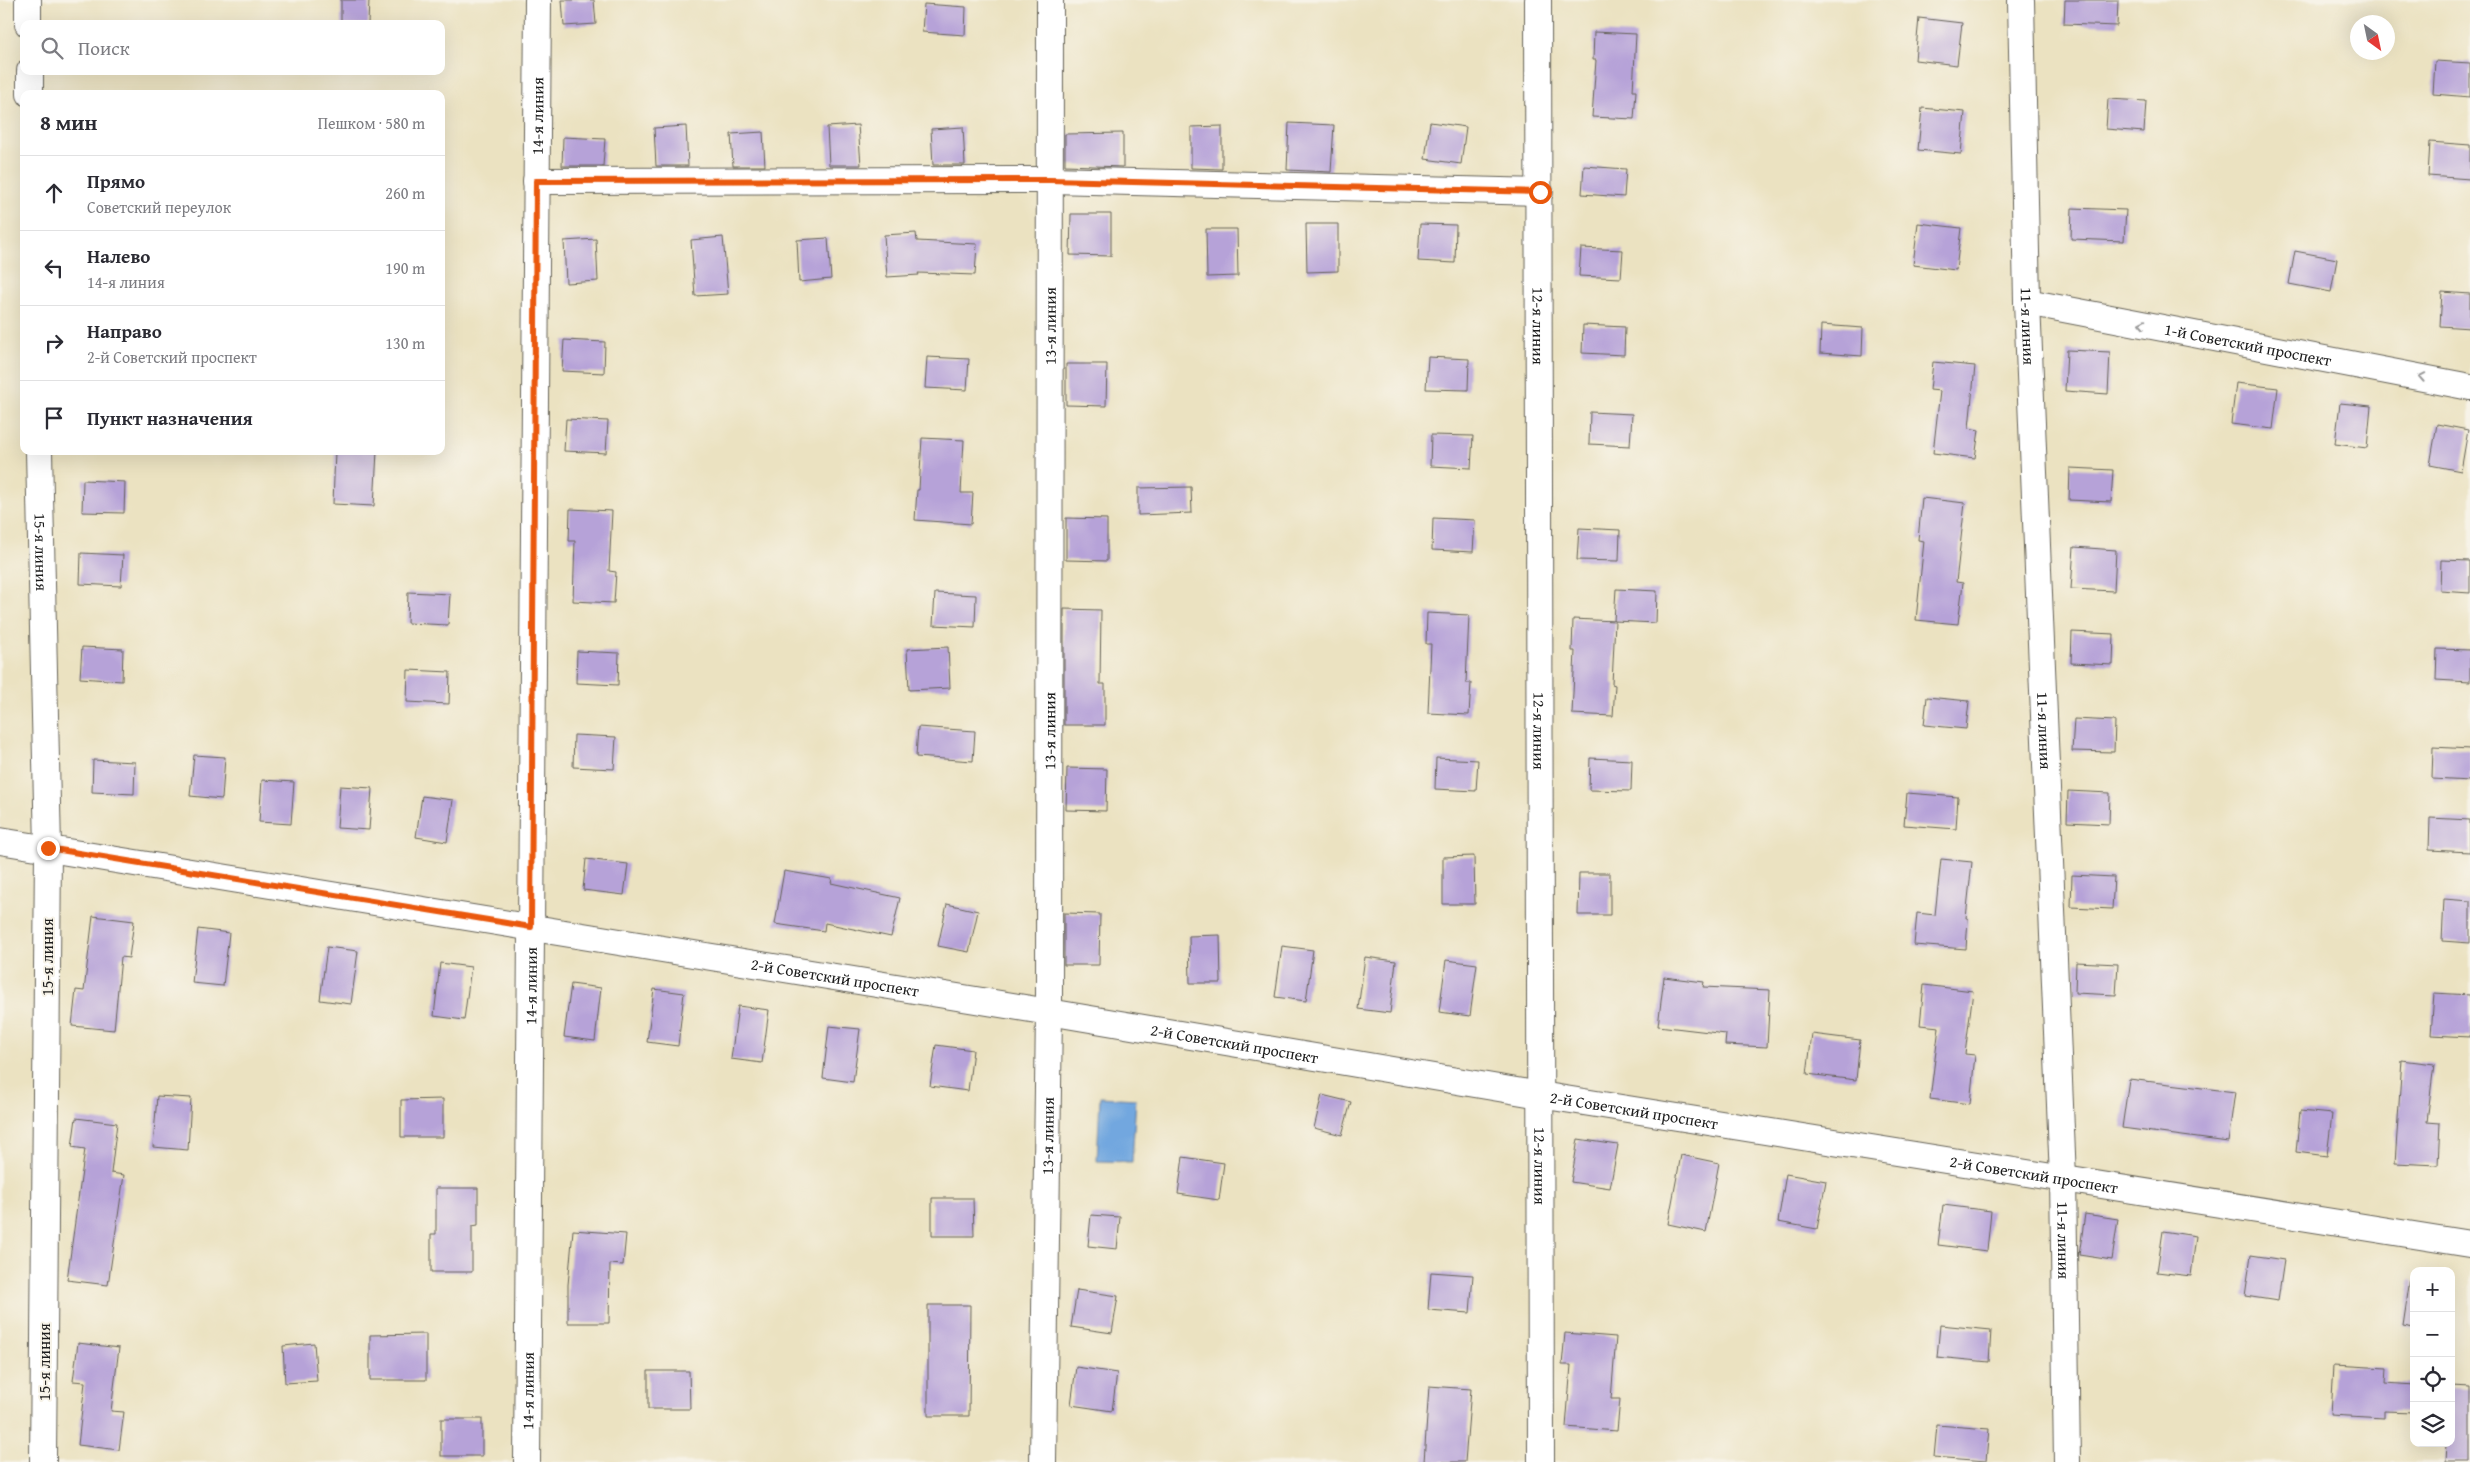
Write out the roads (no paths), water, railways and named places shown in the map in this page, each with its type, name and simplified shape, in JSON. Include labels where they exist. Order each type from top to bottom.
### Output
[{"type":"street","points":[[28,0],[28,20]]},
{"type":"street","name":"14-я линия","points":[[527,1462],[538,0]]},
{"type":"street","name":"13-я линия","points":[[1043,1462],[1049,1012],[1050,0]]},
{"type":"street","name":"12-я линия","points":[[1538,0],[1540,192],[1541,1462]]},
{"type":"street","name":"11-я линия","points":[[2022,0],[2027,302],[2064,1178],[2066,1462]]},
{"type":"street","points":[[30,75],[30,90]]},
{"type":"street","points":[[536,181],[1050,180],[1540,192]]},
{"type":"street","name":"1-й Советский проспект","points":[[2027,302],[2470,387]]},
{"type":"street","name":"15-я линия","points":[[39,455],[48,848],[43,1462]]},
{"type":"street","name":"2-й Советский проспект","points":[[0,841],[1049,1012],[1540,1095],[2470,1244]]},
{"type":"water","points":[[1100,1097],[1136,1099],[1132,1162],[1097,1161]]}]
